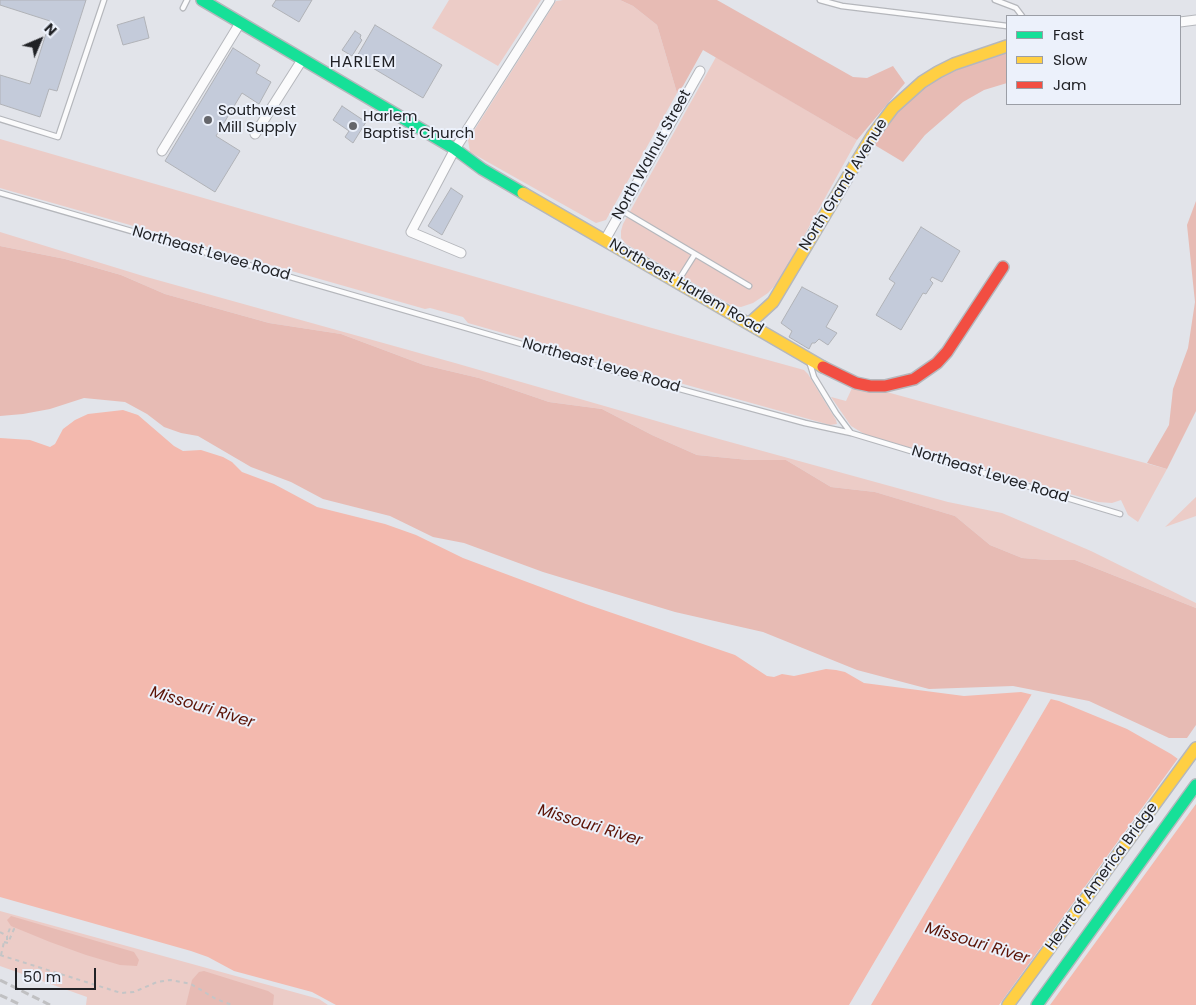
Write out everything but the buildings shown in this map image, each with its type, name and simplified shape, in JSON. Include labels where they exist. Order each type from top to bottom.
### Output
[{"type":"street","name":"Northeast Harlem Road","points":[[202,0],[455,150],[482,168],[842,378],[870,386],[885,386],[914,379],[926,372],[947,352],[1003,267]]},
{"type":"street","points":[[461,253],[411,232],[455,150],[550,0]]},
{"type":"street","points":[[1181,22],[1196,20]]},
{"type":"street","points":[[162,151],[240,23]]},
{"type":"street","name":"North Grand Avenue","points":[[750,323],[773,302],[881,122],[893,108],[914,88],[938,72],[954,64],[1006,46]]},
{"type":"street","points":[[255,134],[302,60]]},
{"type":"street","name":"North Walnut Street","points":[[605,240],[700,71]]},
{"type":"street","name":"Heart of America Bridge","points":[[1008,1005],[1196,748]]},
{"type":"street","name":"Heart of America Bridge","points":[[1037,1005],[1196,785]]},
{"type":"lane","points":[[0,119],[58,137],[104,0]]},
{"type":"lane","points":[[183,8],[187,0]]},
{"type":"lane","points":[[820,0],[842,6],[1006,26]]},
{"type":"lane","points":[[995,0],[1016,8],[1021,15]]},
{"type":"lane","name":"Northeast Levee Road","points":[[0,193],[632,376],[805,423],[851,433],[1120,514]]},
{"type":"lane","points":[[621,210],[749,286]]},
{"type":"lane","points":[[678,281],[695,254]]},
{"type":"lane","points":[[809,360],[814,377],[851,433]]},
{"type":"path","points":[[5,942],[8,944],[14,929],[10,928],[0,955],[122,993],[134,992],[158,982],[170,980],[191,984],[216,999],[232,1005]]},
{"type":"path","points":[[0,932],[7,936]]},
{"type":"shaded area","points":[[449,0],[541,0],[498,66],[432,28]]},
{"type":"shaded area","points":[[620,0],[633,6],[657,25],[677,93],[606,220],[596,223],[470,152],[468,140],[556,1]]},
{"type":"shaded area","points":[[620,0],[717,0],[853,77],[867,78],[893,66],[905,83],[857,140],[703,50],[683,86],[677,93],[657,25],[633,6]]},
{"type":"shaded area","points":[[1006,50],[1006,83],[984,90],[963,102],[925,135],[903,162],[873,144],[891,116],[911,97],[940,77]]},
{"type":"shaded area","points":[[716,57],[857,140],[779,281],[768,293],[753,303],[741,307],[733,306],[626,244],[621,238],[623,224]]},
{"type":"shaded area","points":[[0,139],[652,328],[804,370],[837,424],[830,425],[594,359],[468,323],[463,317],[430,308],[425,309],[0,188]]},
{"type":"shaded area","points":[[1196,201],[1196,411],[1167,469],[1147,463],[1169,425],[1173,389],[1188,348],[1195,302],[1187,225]]},
{"type":"shaded area","points":[[0,232],[143,276],[719,439],[948,502],[1002,513],[1091,551],[1196,603],[1196,608],[1075,560],[1022,558],[990,545],[955,516],[875,492],[831,487],[786,460],[749,460],[697,455],[652,435],[602,409],[549,402],[479,378],[424,365],[341,334],[269,323],[165,294],[121,275],[65,259],[0,246]]},
{"type":"shaded area","points":[[0,246],[65,259],[121,275],[165,294],[269,323],[341,334],[424,365],[479,378],[549,402],[602,409],[652,435],[697,455],[749,460],[786,460],[831,487],[875,492],[955,516],[990,545],[1022,558],[1075,560],[1196,608],[1196,725],[1187,738],[1169,738],[1089,701],[1013,686],[929,689],[857,670],[763,632],[675,612],[543,572],[464,543],[433,537],[390,516],[323,499],[291,482],[251,467],[198,436],[164,427],[147,414],[125,402],[84,398],[50,409],[0,416]]},
{"type":"shaded area","points":[[853,386],[883,391],[1167,469],[1138,522],[1128,515],[1121,500],[1112,503],[1098,502],[866,435],[851,426],[831,397],[846,401]]},
{"type":"shaded area","points":[[1196,497],[1196,516],[1165,527]]},
{"type":"shaded area","points":[[0,911],[319,999],[328,1005],[86,1005],[87,997],[0,966]]},
{"type":"shaded area","points":[[11,916],[134,952],[139,960],[137,966],[120,965],[50,942],[11,926],[7,920]]},
{"type":"shaded area","points":[[204,971],[268,991],[274,995],[273,1005],[186,1005],[192,980],[199,972]]},
{"type":"water","name":"Missouri River","points":[[123,410],[138,415],[174,446],[183,451],[201,450],[223,457],[232,462],[242,472],[274,484],[317,507],[385,524],[416,535],[463,558],[586,604],[735,655],[767,676],[774,677],[782,674],[794,676],[826,669],[845,672],[864,683],[964,696],[1021,692],[1059,701],[1127,729],[1171,754],[1196,772],[1196,1005],[336,1005],[312,992],[234,971],[208,957],[191,951],[0,897],[0,438],[30,440],[50,447],[55,444],[63,429],[75,420],[88,414]]},
{"type":"pier","points":[[1033,692],[1052,697],[871,1005],[849,1005]]},
{"type":"pier","points":[[1179,757],[1196,768],[1196,804],[1050,1005],[999,1005]]},
{"type":"railway","points":[[0,980],[50,1005]]},
{"type":"railway","points":[[0,995],[21,1005]]},
{"type":"traffic: fast","points":[[202,0],[455,149],[482,169],[523,193]]},
{"type":"traffic: fast","points":[[1037,1005],[1196,785]]},
{"type":"traffic: slow","points":[[750,323],[773,302],[872,136],[893,108],[922,82],[938,72],[954,64],[1006,46]]},
{"type":"traffic: slow","points":[[523,193],[823,367]]},
{"type":"traffic: slow","points":[[1008,1005],[1196,748]]},
{"type":"traffic: jam","points":[[823,367],[856,383],[870,386],[885,386],[914,379],[937,363],[947,352],[1003,267]]},
{"type":"place","name":"Southwest Mill Supply","points":[[208,120]]},
{"type":"place","name":"Harlem Baptist Church","points":[[353,126]]},
{"type":"district","name":"HARLEM","points":[[363,63]]}]
